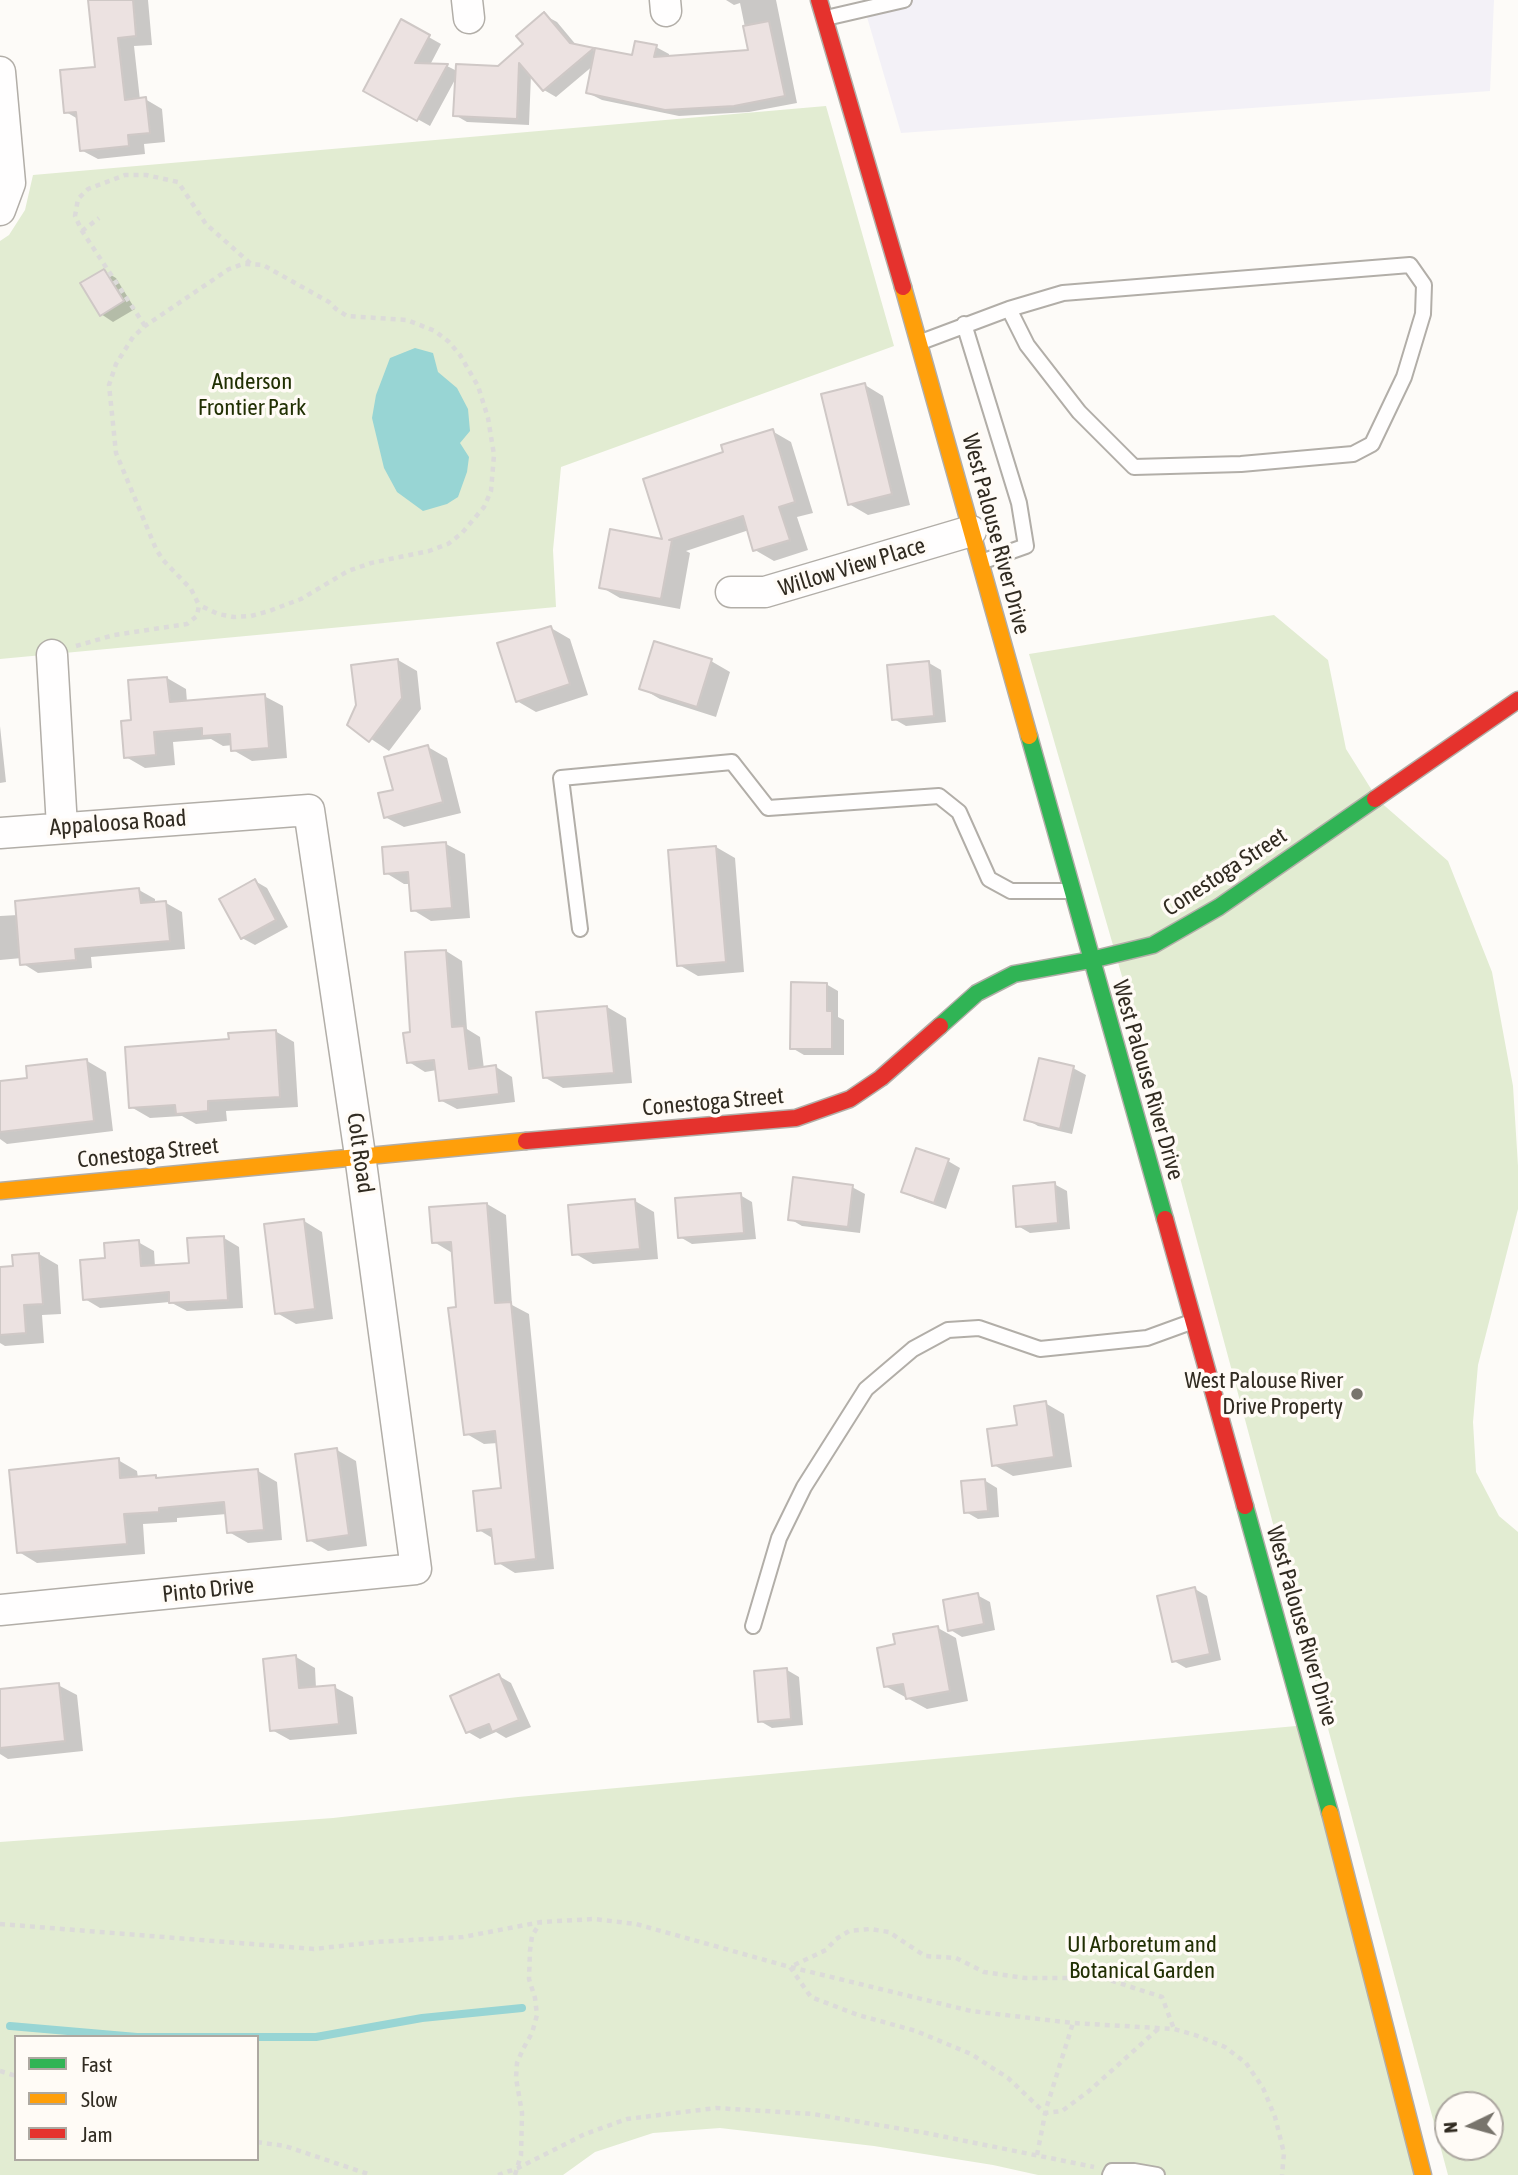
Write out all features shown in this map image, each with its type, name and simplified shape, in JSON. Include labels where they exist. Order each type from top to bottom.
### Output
[{"type":"street","name":"West Palouse River Drive","points":[[819,0],[919,343],[1307,1725],[1423,2175]]},
{"type":"street","points":[[0,72],[10,183],[0,210]]},
{"type":"street","name":"Willow View Place","points":[[731,592],[765,592],[971,531]]},
{"type":"street","points":[[52,654],[62,827]]},
{"type":"street","name":"Conestoga Street","points":[[0,1191],[360,1155],[796,1118],[850,1098],[881,1078],[977,993],[1014,974],[1153,945],[1219,906],[1518,700]]},
{"type":"street","name":"Colt Road","points":[[237,815],[309,810],[360,1155],[416,1569]]},
{"type":"street","name":"Appaloosa Road","points":[[0,833],[237,815]]},
{"type":"street","name":"Pinto Drive","points":[[0,1611],[416,1569]]},
{"type":"lane","points":[[824,18],[904,0]]},
{"type":"lane","points":[[919,343],[964,324],[1009,309],[1063,293],[1410,265],[1424,285],[1423,314],[1404,377],[1372,444],[1353,454],[1241,464],[1134,467],[1079,412],[1027,345],[1009,309]]},
{"type":"lane","points":[[964,324],[1019,503],[1026,546],[980,563]]},
{"type":"lane","points":[[580,929],[561,778],[732,762],[768,808],[939,796],[959,812],[989,879],[1011,891],[1072,891]]},
{"type":"lane","points":[[753,1626],[779,1538],[804,1487],[866,1389],[913,1349],[948,1331],[958,1329],[979,1328],[1040,1349],[1147,1338],[1193,1322]]},
{"type":"lane","points":[[1111,2173],[1134,2171],[1157,2175]]},
{"type":"path","points":[[145,326],[75,216],[78,199],[88,189],[125,175],[146,175],[178,182],[206,224],[251,264]]},
{"type":"path","points":[[82,230],[99,218]]},
{"type":"path","points":[[52,654],[114,635],[187,624],[197,616],[199,605],[191,589],[156,549],[117,453],[109,385],[117,364],[133,337],[145,326],[229,269],[251,264],[263,265],[329,302],[347,316],[407,320],[435,331],[449,342],[478,386],[488,418],[494,455],[491,491],[484,507],[461,534],[448,544],[429,551],[348,571],[294,602],[251,616],[218,614],[199,605]]},
{"type":"path","points":[[0,1924],[314,1949],[463,1937],[541,1922],[594,1919],[636,1924],[790,1967],[971,2011],[1073,2024],[1174,2029],[1225,2047],[1246,2063],[1264,2088],[1275,2117],[1284,2153],[1282,2175]]},
{"type":"path","points":[[515,2175],[518,2168],[522,2113],[516,2078],[517,2063],[532,2034],[537,2015],[536,1998],[530,1979],[530,1951],[532,1936],[541,1922]]},
{"type":"path","points":[[790,1967],[826,1950],[836,1939],[849,1931],[870,1929],[889,1932],[925,1956],[956,1958],[984,1972],[1025,1978],[1094,1975],[1162,1997],[1174,2029]]},
{"type":"path","points":[[790,1967],[811,1997],[859,2015],[916,2031],[971,2054],[1008,2078],[1045,2113]]},
{"type":"path","points":[[1037,2155],[1045,2113],[1073,2024]]},
{"type":"path","points":[[1045,2113],[1062,2111],[1158,2029]]},
{"type":"path","points":[[498,2175],[518,2168],[585,2133],[627,2119],[716,2108],[813,2114],[1037,2155],[1111,2173]]},
{"type":"path","points":[[259,2142],[285,2146],[371,2175]]},
{"type":"shaded area","points":[[862,0],[1494,0],[1490,91],[901,133]]},
{"type":"green space","name":"Anderson Frontier Park","points":[[826,106],[894,346],[561,467],[553,550],[556,607],[0,659],[0,241],[9,235],[25,210],[33,175]]},
{"type":"green space","name":"West Palouse River Drive Property","points":[[1274,615],[1328,660],[1346,749],[1378,800],[1448,861],[1492,972],[1513,1086],[1518,1209],[1478,1365],[1473,1422],[1476,1472],[1499,1516],[1518,1532],[1518,2175],[1448,2175],[1444,2161],[1504,2161],[1504,2091],[1434,2091],[1434,2123],[1179,1174],[1029,654]]},
{"type":"green space","name":"UI Arboretum and Botanical Garden","points":[[1307,1725],[1423,2175],[1038,2175],[874,2146],[720,2128],[653,2133],[595,2152],[563,2175],[0,2175],[0,1842],[333,1818],[518,1797]]},
{"type":"water","points":[[415,348],[433,353],[438,372],[457,388],[468,409],[470,431],[460,443],[469,457],[458,497],[447,504],[423,511],[397,492],[384,468],[372,418],[376,395],[390,358]]},
{"type":"building","points":[[88,0],[133,0],[136,36],[118,38],[125,100],[146,97],[150,133],[128,135],[129,146],[80,151],[76,112],[64,113],[60,70],[95,67]]},
{"type":"building","points":[[544,12],[570,43],[594,48],[543,91],[519,63],[517,119],[453,116],[456,64],[498,66],[523,44],[516,36]]},
{"type":"building","points":[[401,19],[430,35],[415,63],[448,64],[417,121],[363,91]]},
{"type":"building","points":[[769,21],[785,96],[734,106],[665,110],[586,93],[595,48],[632,55],[635,41],[657,45],[654,57],[748,50],[743,26]]},
{"type":"building","points":[[104,269],[124,301],[100,316],[80,283]]},
{"type":"building","points":[[865,383],[892,494],[848,505],[821,394]]},
{"type":"building","points":[[773,429],[795,502],[779,507],[790,540],[753,551],[743,516],[669,540],[672,540],[661,599],[599,588],[610,529],[662,539],[643,479],[723,452],[721,445]]},
{"type":"building","points":[[551,626],[570,684],[516,702],[497,643]]},
{"type":"building","points":[[654,641],[712,659],[697,707],[639,689]]},
{"type":"building","points":[[398,659],[402,698],[369,742],[347,725],[356,705],[351,665]]},
{"type":"building","points":[[929,661],[934,716],[892,720],[887,665]]},
{"type":"building","points":[[167,677],[170,702],[265,694],[269,748],[231,751],[230,734],[202,736],[202,728],[154,732],[156,755],[124,758],[121,721],[131,720],[128,680]]},
{"type":"building","points":[[428,745],[443,802],[384,818],[378,793],[393,790],[384,757]]},
{"type":"building","points":[[446,842],[452,908],[411,911],[408,872],[384,874],[382,847]]},
{"type":"building","points":[[716,846],[726,962],[677,966],[668,850]]},
{"type":"building","points":[[255,879],[276,920],[241,939],[219,899]]},
{"type":"building","points":[[139,888],[141,903],[166,901],[170,941],[75,949],[76,960],[20,965],[15,901]]},
{"type":"building","points":[[446,950],[452,1027],[464,1026],[469,1069],[496,1065],[499,1094],[439,1101],[434,1060],[407,1063],[403,1033],[410,1032],[405,952]]},
{"type":"building","points":[[791,982],[827,983],[827,1011],[832,1011],[832,1049],[790,1049]]},
{"type":"building","points":[[607,1006],[614,1073],[543,1078],[536,1012]]},
{"type":"building","points":[[276,1030],[280,1097],[208,1101],[208,1111],[176,1114],[175,1105],[129,1108],[125,1047],[229,1039],[228,1033]]},
{"type":"building","points":[[1039,1058],[1074,1066],[1060,1129],[1024,1120]]},
{"type":"building","points":[[87,1059],[94,1121],[0,1132],[0,1081],[27,1078],[26,1066]]},
{"type":"building","points":[[916,1148],[949,1159],[934,1203],[901,1192]]},
{"type":"building","points":[[793,1177],[853,1185],[848,1227],[788,1220]]},
{"type":"building","points":[[1055,1182],[1058,1223],[1016,1227],[1013,1186]]},
{"type":"building","points":[[741,1193],[744,1233],[678,1238],[675,1198]]},
{"type":"building","points":[[635,1199],[640,1249],[572,1255],[568,1205]]},
{"type":"building","points":[[487,1203],[495,1303],[511,1302],[536,1559],[495,1564],[491,1529],[477,1531],[473,1491],[501,1488],[495,1431],[464,1435],[448,1308],[456,1307],[451,1242],[432,1243],[429,1207]]},
{"type":"building","points":[[304,1219],[315,1309],[275,1314],[264,1224]]},
{"type":"building","points":[[224,1236],[228,1300],[169,1303],[169,1292],[83,1300],[80,1260],[105,1258],[104,1243],[139,1240],[141,1266],[189,1263],[187,1238]]},
{"type":"building","points":[[39,1253],[43,1304],[24,1305],[26,1333],[0,1335],[0,1267],[13,1266],[12,1255]]},
{"type":"building","points":[[1046,1401],[1054,1457],[992,1466],[987,1429],[1017,1425],[1014,1406]]},
{"type":"building","points":[[337,1448],[349,1535],[307,1541],[295,1454]]},
{"type":"building","points":[[119,1458],[120,1478],[156,1475],[156,1478],[258,1469],[264,1530],[227,1533],[224,1502],[159,1508],[159,1512],[124,1514],[127,1544],[17,1553],[9,1470]]},
{"type":"building","points":[[985,1479],[988,1511],[964,1513],[961,1481]]},
{"type":"building","points":[[1195,1587],[1210,1654],[1172,1662],[1157,1596]]},
{"type":"building","points":[[978,1593],[984,1624],[948,1631],[943,1600]]},
{"type":"building","points":[[938,1626],[950,1691],[906,1699],[903,1684],[884,1687],[877,1648],[895,1644],[893,1634]]},
{"type":"building","points":[[296,1655],[299,1688],[335,1685],[339,1724],[270,1731],[263,1659]]},
{"type":"building","points":[[787,1668],[791,1719],[758,1722],[754,1671]]},
{"type":"building","points":[[499,1674],[519,1720],[492,1732],[489,1724],[466,1733],[450,1696]]},
{"type":"building","points":[[59,1683],[65,1741],[0,1748],[0,1689]]},
{"type":"waterway","points":[[259,2037],[316,2037],[422,2018],[522,2008]]},
{"type":"waterway","points":[[10,2026],[114,2035]]},
{"type":"traffic: fast","points":[[1029,736],[1165,1219]]},
{"type":"traffic: fast","points":[[940,1026],[977,993],[1014,974],[1153,945],[1219,907],[1375,799]]},
{"type":"traffic: fast","points":[[1245,1506],[1330,1813]]},
{"type":"traffic: slow","points":[[903,287],[1029,736]]},
{"type":"traffic: slow","points":[[0,1191],[526,1141]]},
{"type":"traffic: slow","points":[[1330,1813],[1423,2175]]},
{"type":"traffic: jam","points":[[819,0],[903,287]]},
{"type":"traffic: jam","points":[[1375,799],[1518,700]]},
{"type":"traffic: jam","points":[[526,1141],[796,1118],[850,1099],[881,1078],[940,1026]]},
{"type":"traffic: jam","points":[[1165,1219],[1245,1506]]},
{"type":"place","name":"West Palouse River Drive Property","points":[[1357,1394]]}]
